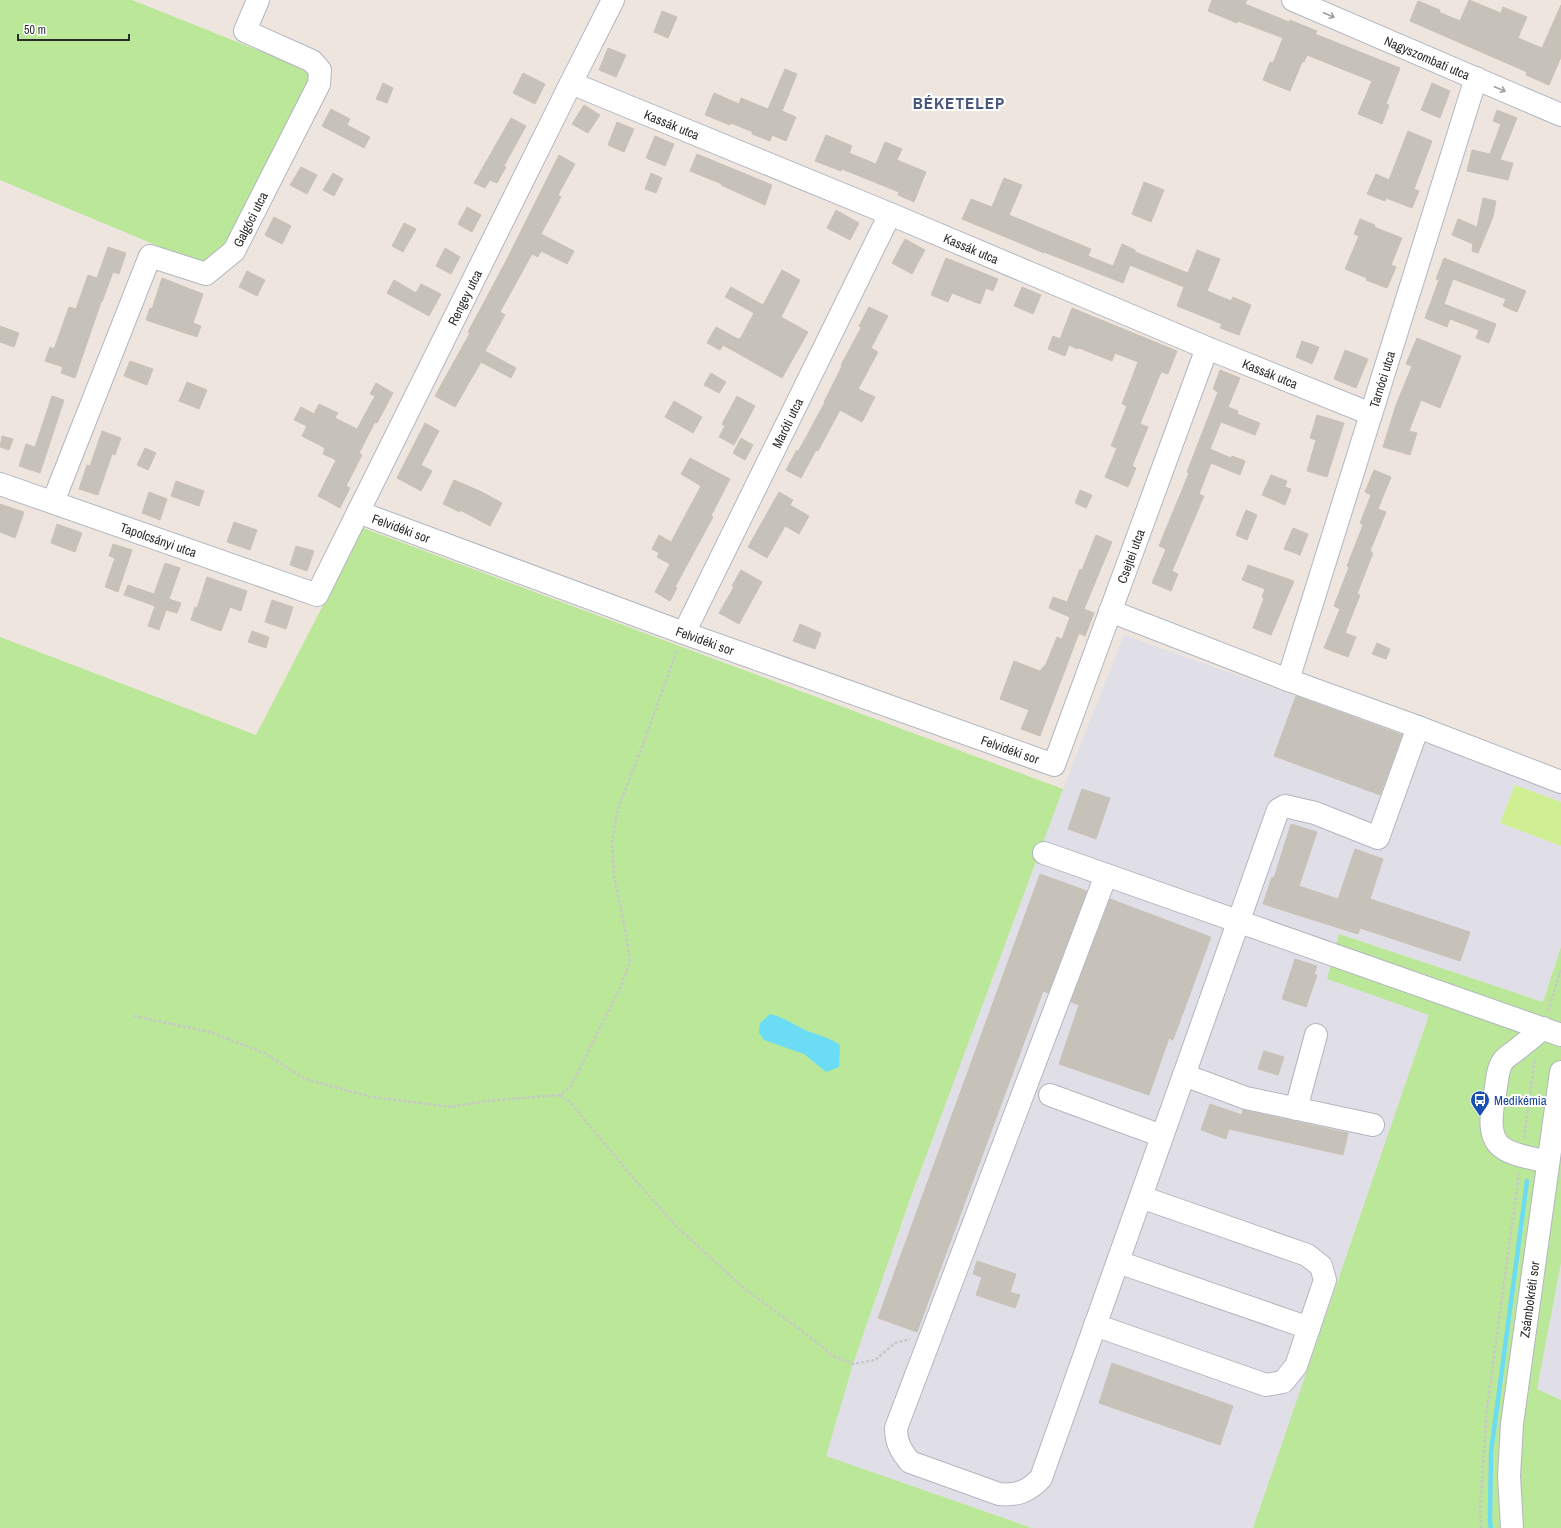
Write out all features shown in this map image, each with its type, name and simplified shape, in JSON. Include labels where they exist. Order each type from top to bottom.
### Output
[{"type":"street","name":"Galgóci utca","points":[[53,502],[150,256],[206,274],[234,251],[319,84],[320,70],[312,61],[246,31],[258,0]]},
{"type":"street","name":"Rengey utca","points":[[317,595],[613,0]]},
{"type":"street","name":"Nagyszombati utca","points":[[1293,0],[1561,115]]},
{"type":"street","name":"Tarnóci utca","points":[[1288,680],[1476,78]]},
{"type":"street","name":"Kassák utca","points":[[571,83],[890,214],[1207,348],[1371,414]]},
{"type":"street","name":"Maróti utca","points":[[684,633],[890,214]]},
{"type":"street","name":"Csejtei utca","points":[[1054,765],[1207,348]]},
{"type":"street","name":"Tapolcsányi utca","points":[[0,484],[317,595]]},
{"type":"street","name":"Felvidéki sor","points":[[358,512],[684,633],[1054,765]]},
{"type":"street","points":[[1110,611],[1288,680],[1418,727],[1561,782]]},
{"type":"street","points":[[1106,875],[896,1428],[896,1439],[900,1450],[910,1462],[999,1494],[1009,1495],[1022,1493],[1033,1486],[1041,1478],[1278,810],[1285,806],[1315,813],[1378,838],[1418,727]]},
{"type":"street","points":[[1044,853],[1552,1032]]},
{"type":"street","points":[[1548,1162],[1521,1156],[1504,1150],[1497,1144],[1491,1125],[1491,1114],[1499,1069],[1502,1061],[1552,1032]]},
{"type":"street","points":[[1296,1109],[1316,1036]]},
{"type":"street","name":"Zsámbokréti sor","points":[[1512,1528],[1509,1476],[1512,1424],[1561,1072]]},
{"type":"street","points":[[1184,1076],[1246,1098],[1374,1125]]},
{"type":"street","points":[[1050,1095],[1162,1136]]},
{"type":"street","points":[[1095,1325],[1266,1385],[1283,1382],[1296,1366],[1325,1280],[1321,1266],[1307,1255],[1141,1197]]},
{"type":"street","points":[[1118,1262],[1309,1328]]},
{"type":"path","points":[[134,1016],[210,1032],[264,1053],[305,1079],[372,1097],[451,1107],[486,1101],[559,1095],[570,1088],[620,988],[630,962],[614,876],[612,841],[618,808],[684,633]]},
{"type":"path","points":[[1481,1528],[1480,1508],[1487,1408],[1536,1051],[1552,1032],[1561,969]]},
{"type":"path","points":[[559,1095],[570,1102],[634,1179],[678,1228],[745,1289],[835,1357],[853,1364],[874,1360],[895,1343],[914,1338],[928,1341]]},
{"type":"shaded area","points":[[1124,635],[1561,791],[1561,802],[1515,785],[1501,823],[1561,846],[1561,947],[1543,1002],[1339,934],[1327,979],[1429,1015],[1253,1528],[1033,1528],[825,1456],[853,1364],[909,1202],[1063,789]]},
{"type":"shaded area","points":[[1561,1263],[1561,1400],[1537,1389]]},
{"type":"green space","points":[[0,0],[132,0],[315,73],[232,246],[206,266],[0,180]]},
{"type":"green space","points":[[363,528],[1063,789],[909,1202],[853,1364],[826,1456],[1032,1528],[0,1528],[0,637],[256,735]]},
{"type":"green space","points":[[1515,785],[1561,802],[1561,846],[1500,823]]},
{"type":"green space","points":[[1339,934],[1543,1002],[1561,947],[1561,1263],[1537,1389],[1561,1400],[1561,1528],[1253,1528],[1429,1015],[1327,979]]},
{"type":"water","points":[[770,1014],[840,1045],[839,1067],[826,1072],[804,1054],[764,1040],[759,1033],[760,1023]]},
{"type":"building","points":[[1212,0],[1247,0],[1245,4],[1289,22],[1290,20],[1317,31],[1315,34],[1400,68],[1386,104],[1389,105],[1382,124],[1358,114],[1372,81],[1307,55],[1304,62],[1302,62],[1290,91],[1263,80],[1270,62],[1273,63],[1283,38],[1238,21],[1237,23],[1208,11]]},
{"type":"building","points":[[1469,0],[1501,13],[1503,7],[1527,17],[1518,38],[1542,48],[1561,5],[1561,57],[1549,85],[1526,75],[1527,72],[1410,21],[1418,1],[1440,10],[1439,12],[1460,21]]},
{"type":"building","points":[[662,11],[677,17],[668,38],[654,32]]},
{"type":"building","points":[[608,48],[626,55],[616,77],[599,70]]},
{"type":"building","points":[[785,69],[797,74],[782,111],[796,117],[786,141],[772,135],[770,141],[731,123],[730,125],[705,115],[714,93],[739,104],[741,98],[768,109]]},
{"type":"building","points":[[523,73],[545,84],[535,104],[513,93]]},
{"type":"building","points":[[383,83],[393,88],[387,103],[376,99]]},
{"type":"building","points":[[1432,83],[1450,91],[1440,118],[1421,110]]},
{"type":"building","points":[[584,105],[600,115],[588,133],[572,124]]},
{"type":"building","points":[[331,109],[350,119],[347,125],[370,137],[364,148],[322,126]]},
{"type":"building","points":[[1497,110],[1517,118],[1500,160],[1513,163],[1508,180],[1467,171],[1472,150],[1490,154],[1501,124],[1493,121]]},
{"type":"building","points":[[511,118],[526,126],[504,166],[506,167],[497,183],[490,180],[485,188],[474,183]]},
{"type":"building","points":[[617,122],[634,129],[624,152],[608,145]]},
{"type":"building","points":[[1408,131],[1432,141],[1414,189],[1419,191],[1412,208],[1386,198],[1385,201],[1367,194],[1376,174],[1389,180]]},
{"type":"building","points":[[826,135],[852,146],[849,153],[876,164],[885,142],[902,149],[897,160],[926,172],[914,202],[898,195],[899,192],[842,169],[841,171],[815,161]]},
{"type":"building","points":[[655,136],[674,144],[665,166],[646,158]]},
{"type":"building","points":[[697,154],[772,185],[765,205],[721,185],[722,184],[690,171]]},
{"type":"building","points":[[559,155],[575,164],[558,195],[561,197],[541,234],[574,251],[567,264],[541,251],[538,257],[532,254],[500,312],[505,315],[485,351],[516,368],[511,378],[481,362],[455,407],[435,396],[470,333],[468,332],[505,263]]},
{"type":"building","points":[[301,167],[317,175],[307,194],[290,185]]},
{"type":"building","points":[[333,173],[343,179],[334,196],[323,190]]},
{"type":"building","points":[[651,173],[662,178],[656,193],[645,189]]},
{"type":"building","points":[[1004,178],[1022,185],[1009,215],[1091,249],[1088,256],[1113,266],[1122,244],[1135,250],[1135,252],[1188,273],[1197,250],[1220,259],[1207,291],[1231,301],[1233,297],[1251,305],[1239,335],[1220,328],[1222,324],[1177,306],[1184,287],[1130,265],[1123,283],[1044,253],[962,219],[971,199],[992,207]]},
{"type":"building","points":[[1144,182],[1164,190],[1151,222],[1132,214]]},
{"type":"building","points":[[1483,198],[1496,201],[1493,217],[1478,253],[1472,251],[1473,244],[1452,235],[1458,219],[1477,227]]},
{"type":"building","points":[[467,207],[481,215],[472,232],[458,224]]},
{"type":"building","points":[[836,210],[859,223],[850,240],[827,228]]},
{"type":"building","points":[[274,217],[291,226],[282,244],[265,235]]},
{"type":"building","points":[[1360,219],[1375,225],[1374,227],[1402,238],[1391,265],[1396,267],[1387,288],[1366,280],[1367,278],[1345,269],[1359,236],[1354,234]]},
{"type":"building","points":[[404,223],[416,229],[403,252],[392,246]]},
{"type":"building","points":[[905,239],[925,250],[912,274],[892,263]]},
{"type":"building","points":[[108,247],[126,253],[119,274],[113,272],[75,378],[61,373],[63,367],[45,361],[50,347],[54,349],[69,307],[76,309],[88,275],[97,278]]},
{"type":"building","points":[[445,248],[460,257],[451,274],[436,266]]},
{"type":"building","points":[[946,258],[998,279],[993,291],[986,288],[980,304],[952,293],[948,302],[931,295]]},
{"type":"building","points":[[1444,258],[1526,291],[1517,312],[1503,306],[1506,299],[1453,279],[1444,304],[1496,324],[1489,343],[1476,338],[1479,330],[1450,319],[1447,327],[1425,318],[1439,280],[1436,279]]},
{"type":"building","points":[[782,270],[800,280],[781,317],[808,332],[782,378],[723,345],[720,350],[707,343],[716,327],[740,339],[754,313],[725,297],[731,287],[763,305]]},
{"type":"building","points":[[247,271],[265,280],[257,296],[239,287]]},
{"type":"building","points":[[162,278],[203,294],[193,323],[201,326],[197,337],[146,320],[150,308],[152,309]]},
{"type":"building","points":[[394,280],[416,293],[421,284],[441,294],[429,316],[387,293]]},
{"type":"building","points":[[1022,287],[1041,295],[1033,314],[1014,306]]},
{"type":"building","points":[[869,307],[888,316],[871,348],[878,352],[858,389],[875,397],[862,422],[840,410],[818,451],[816,450],[801,478],[786,470],[797,450],[798,452],[825,402],[842,366],[841,365],[861,328],[859,326]]},
{"type":"building","points":[[1072,308],[1177,351],[1168,374],[1161,372],[1140,424],[1148,427],[1132,466],[1136,468],[1128,487],[1105,477],[1117,448],[1111,446],[1127,406],[1122,404],[1138,362],[1115,353],[1112,361],[1069,345],[1065,356],[1048,349],[1053,336],[1060,339]]},
{"type":"building","points":[[0,326],[19,333],[14,347],[0,342]]},
{"type":"building","points":[[1417,338],[1461,356],[1440,408],[1421,400],[1409,431],[1417,433],[1410,455],[1383,447],[1396,405],[1412,366],[1406,364]]},
{"type":"building","points":[[1302,341],[1319,347],[1312,364],[1296,357]]},
{"type":"building","points":[[1345,350],[1368,359],[1356,388],[1334,379]]},
{"type":"building","points":[[130,361],[153,369],[147,385],[124,376]]},
{"type":"building","points":[[1220,370],[1240,378],[1228,407],[1238,411],[1237,414],[1260,423],[1255,435],[1221,422],[1210,449],[1231,458],[1232,456],[1245,461],[1240,475],[1211,463],[1199,494],[1204,496],[1172,571],[1178,574],[1171,591],[1152,583],[1166,549],[1159,546],[1189,473],[1187,472],[1218,392],[1213,389]]},
{"type":"building","points":[[711,373],[726,382],[719,393],[704,385]]},
{"type":"building","points":[[187,382],[207,390],[199,409],[179,401]]},
{"type":"building","points":[[376,383],[393,393],[377,423],[375,422],[359,453],[362,455],[346,486],[350,488],[340,508],[318,496],[336,460],[323,454],[325,448],[302,436],[307,426],[294,420],[301,407],[314,414],[319,404],[338,413],[335,418],[357,429],[375,396],[370,394]]},
{"type":"building","points":[[52,396],[64,400],[40,473],[19,466],[26,444],[35,447]]},
{"type":"building","points":[[737,396],[755,406],[734,445],[719,437],[725,426],[722,424]]},
{"type":"building","points":[[674,401],[702,417],[693,433],[665,417]]},
{"type":"building","points":[[1317,415],[1344,423],[1327,477],[1307,471],[1316,440],[1310,438]]},
{"type":"building","points":[[425,423],[439,431],[421,465],[432,471],[421,491],[397,478]]},
{"type":"building","points":[[102,431],[121,438],[115,455],[112,454],[98,495],[79,489],[87,465],[90,466]]},
{"type":"building","points":[[2,436],[13,439],[9,450],[0,447]]},
{"type":"building","points":[[741,438],[753,445],[745,460],[733,453]]},
{"type":"building","points":[[145,448],[156,453],[148,470],[137,465]]},
{"type":"building","points":[[690,458],[730,479],[711,516],[713,517],[675,587],[677,588],[670,601],[655,592],[670,564],[657,557],[659,553],[652,549],[659,535],[671,542],[701,486],[681,474]]},
{"type":"building","points":[[1374,470],[1391,477],[1378,509],[1386,512],[1370,551],[1373,553],[1357,594],[1360,595],[1345,633],[1356,637],[1348,657],[1324,648],[1340,609],[1334,606],[1349,567],[1347,566],[1363,525],[1360,523],[1371,495],[1365,492]]},
{"type":"building","points":[[1271,475],[1287,481],[1285,487],[1291,489],[1285,505],[1262,495]]},
{"type":"building","points":[[454,480],[482,492],[502,503],[490,526],[460,510],[460,512],[443,504]]},
{"type":"building","points":[[176,481],[204,491],[199,506],[171,496]]},
{"type":"building","points":[[1080,490],[1092,495],[1086,508],[1075,503]]},
{"type":"building","points":[[149,492],[167,499],[160,520],[142,513]]},
{"type":"building","points":[[779,492],[793,500],[790,505],[809,516],[799,534],[785,526],[767,558],[748,547]]},
{"type":"building","points":[[0,504],[24,512],[15,538],[0,532]]},
{"type":"building","points":[[1246,510],[1257,515],[1247,540],[1236,535]]},
{"type":"building","points":[[234,522],[257,530],[250,550],[227,542]]},
{"type":"building","points":[[57,524],[82,533],[75,552],[51,543]]},
{"type":"building","points":[[1293,528],[1308,534],[1300,555],[1284,549]]},
{"type":"building","points":[[1096,535],[1112,542],[1084,609],[1094,613],[1085,636],[1079,633],[1040,736],[1021,729],[1029,710],[1000,699],[1014,661],[1040,671],[1046,664],[1057,637],[1062,639],[1070,617],[1049,608],[1053,597],[1067,602]]},
{"type":"building","points":[[113,544],[132,550],[118,592],[105,587],[115,558],[109,556]]},
{"type":"building","points":[[296,546],[314,551],[307,571],[290,565]]},
{"type":"building","points":[[165,563],[180,568],[169,599],[181,603],[177,613],[166,610],[159,630],[148,626],[155,606],[124,595],[128,585],[154,594]]},
{"type":"building","points":[[1248,565],[1294,581],[1271,635],[1253,628],[1264,598],[1262,597],[1265,589],[1242,580]]},
{"type":"building","points":[[741,570],[762,582],[739,624],[719,613],[734,587],[732,586]]},
{"type":"building","points":[[207,577],[247,591],[241,611],[230,607],[221,631],[191,620],[195,607],[197,608]]},
{"type":"building","points":[[272,600],[293,607],[286,629],[265,622]]},
{"type":"building","points":[[800,624],[821,633],[815,649],[793,641]]},
{"type":"building","points":[[252,631],[269,637],[266,648],[248,642]]},
{"type":"building","points":[[1377,643],[1390,649],[1386,659],[1372,654]]},
{"type":"building","points":[[1296,696],[1402,735],[1380,795],[1274,756]]},
{"type":"building","points":[[1082,789],[1110,798],[1096,839],[1068,829]]},
{"type":"building","points":[[1291,824],[1317,832],[1299,886],[1338,899],[1355,849],[1383,859],[1370,899],[1470,932],[1460,961],[1360,928],[1358,934],[1263,904],[1272,877],[1274,878]]},
{"type":"building","points":[[1040,874],[1087,891],[1048,993],[1043,991],[917,1332],[878,1318]]},
{"type":"building","points":[[1110,899],[1211,937],[1173,1040],[1169,1038],[1149,1095],[1059,1064],[1079,1005],[1071,1002]]},
{"type":"building","points":[[1295,959],[1317,966],[1314,974],[1317,975],[1306,1007],[1282,999]]},
{"type":"building","points":[[1264,1051],[1284,1057],[1278,1075],[1258,1069]]},
{"type":"building","points":[[1210,1104],[1242,1115],[1243,1110],[1348,1133],[1343,1155],[1229,1129],[1226,1139],[1201,1130]]},
{"type":"building","points":[[977,1261],[1016,1274],[1010,1292],[1020,1295],[1015,1308],[976,1295],[982,1277],[973,1274]]},
{"type":"building","points":[[1112,1363],[1233,1406],[1220,1445],[1099,1403]]},
{"type":"waterway","points":[[1491,1528],[1491,1452],[1527,1181]]},
{"type":"place","name":"Medikémia","points":[[1480,1117]]},
{"type":"district","name":"BÉKETELEP","points":[[959,102]]}]
